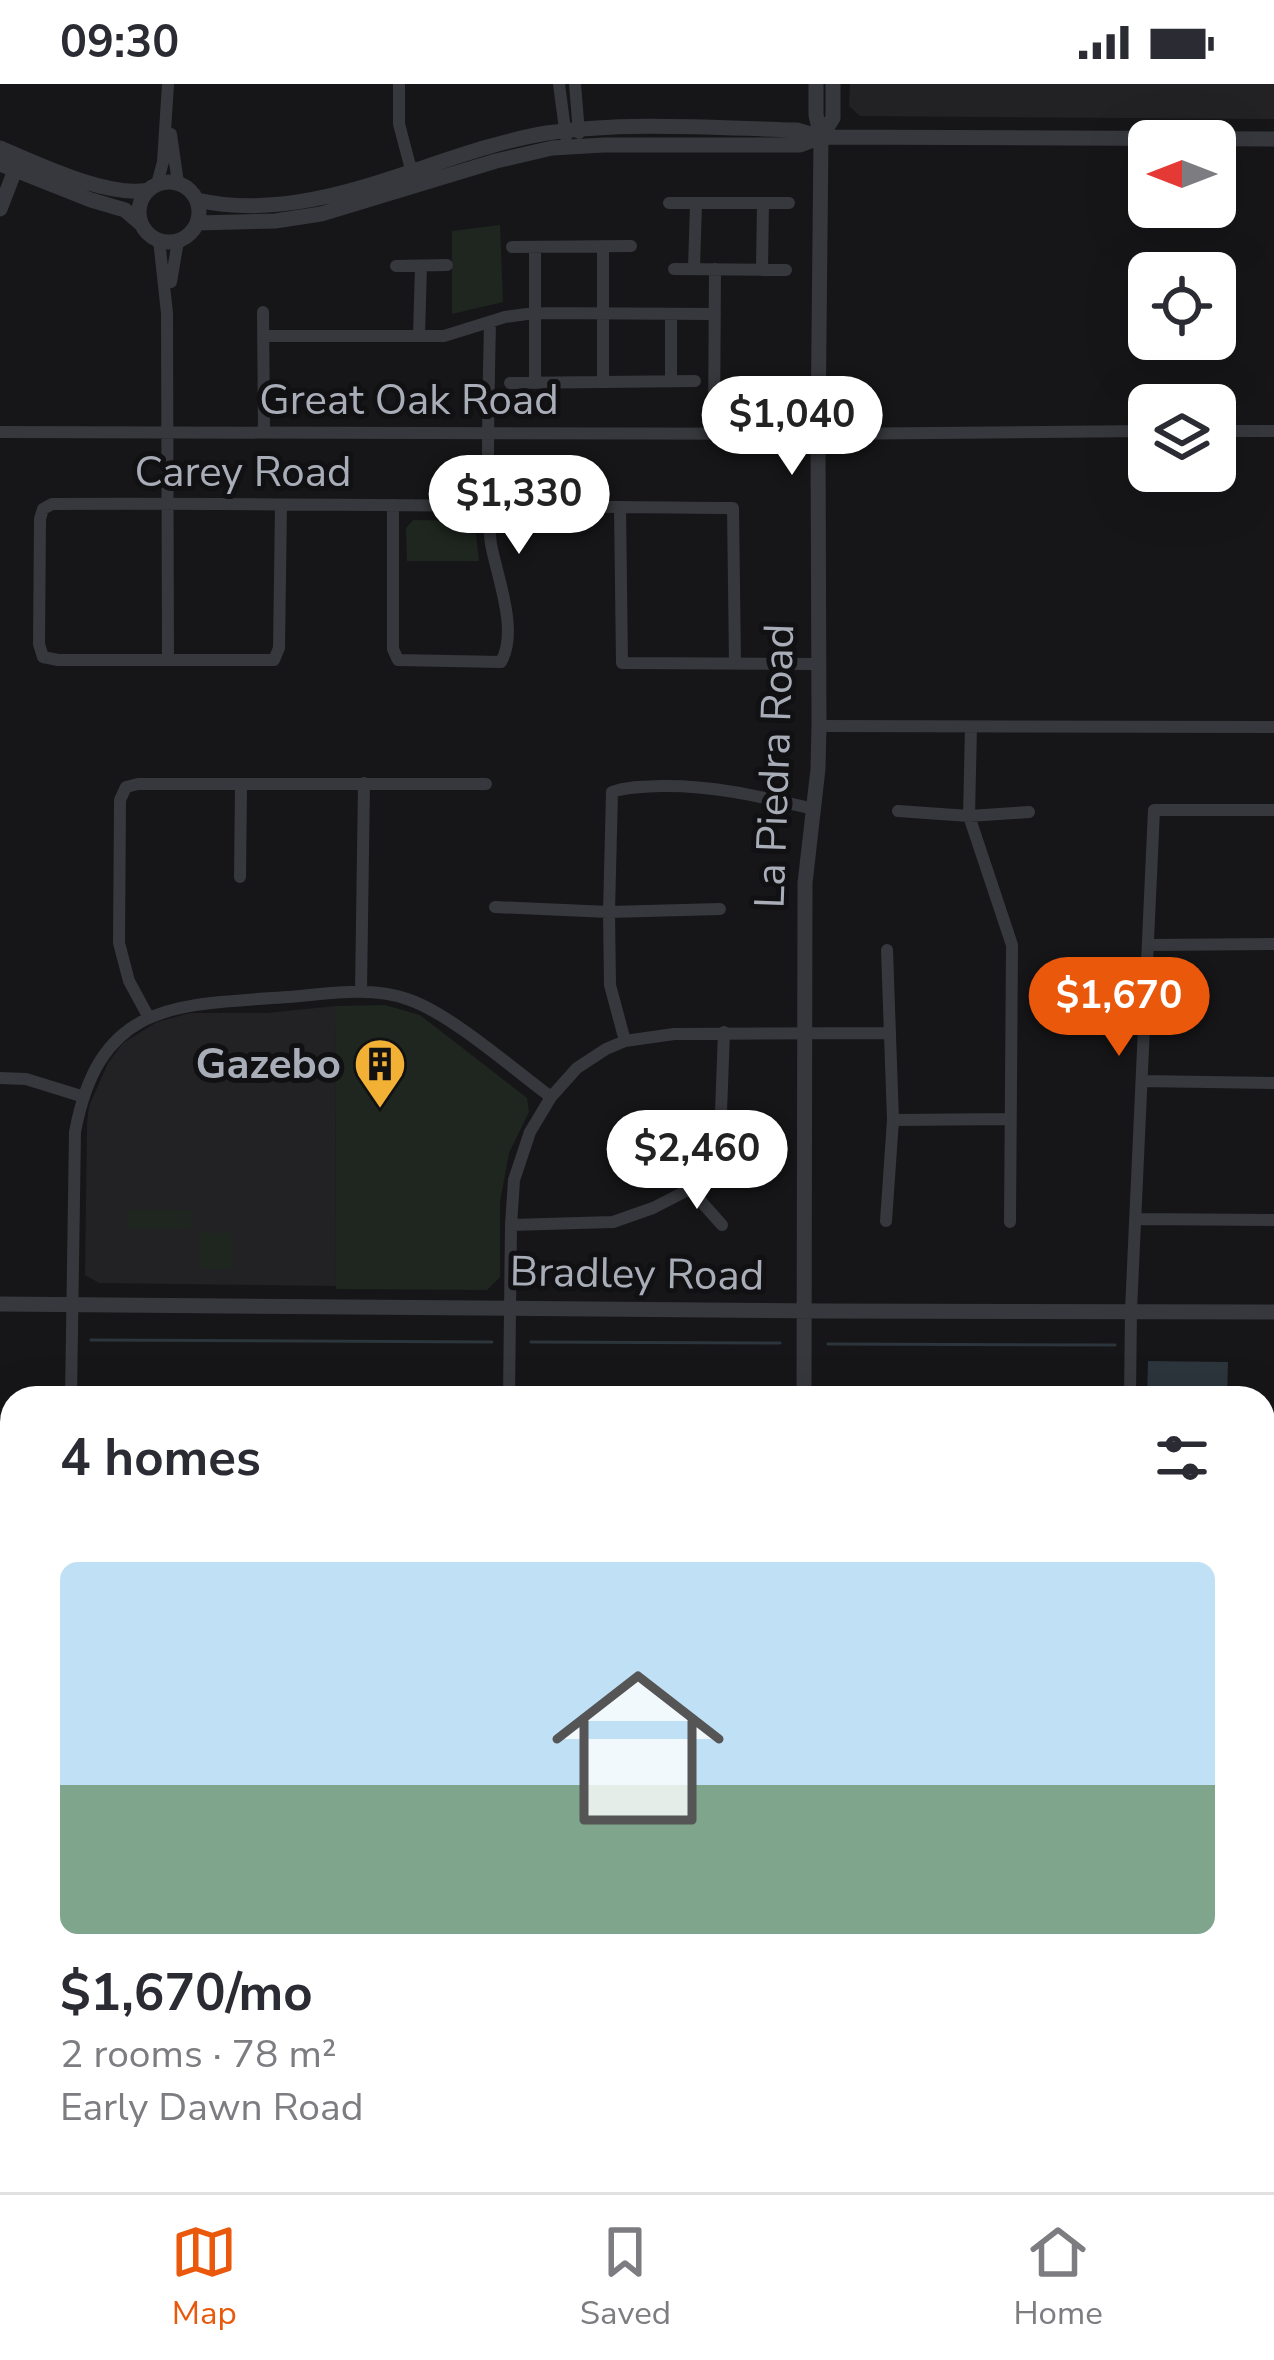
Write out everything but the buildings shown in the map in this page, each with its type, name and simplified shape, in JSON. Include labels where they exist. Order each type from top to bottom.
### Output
[{"type":"street","points":[[141,223],[139,206],[163,162],[168,84]]},
{"type":"street","points":[[399,84],[399,124],[413,179]]},
{"type":"street","points":[[560,84],[573,139]]},
{"type":"street","points":[[573,139],[575,84]]},
{"type":"street","name":"La Piedra Road","points":[[805,1386],[805,883],[819,726],[821,137],[816,84]]},
{"type":"street","name":"La Piedra Road","points":[[821,137],[833,118],[833,84]]},
{"type":"street","points":[[168,115],[178,183]]},
{"type":"street","points":[[196,223],[321,214],[498,143],[797,130],[821,137],[1274,139]]},
{"type":"street","points":[[0,148],[12,163],[125,210],[159,240],[178,241],[189,234],[199,214],[197,200],[178,183],[132,193],[12,163]]},
{"type":"street","points":[[0,209],[12,163]]},
{"type":"street","points":[[197,200],[224,206],[265,205],[413,179]]},
{"type":"street","points":[[669,203],[789,203]]},
{"type":"street","points":[[694,269],[695,203]]},
{"type":"street","points":[[762,270],[763,203]]},
{"type":"street","points":[[159,240],[167,313],[168,660],[274,660],[279,648],[281,505]]},
{"type":"street","points":[[167,313],[178,241]]},
{"type":"street","points":[[603,246],[603,382]]},
{"type":"street","points":[[512,247],[631,246]]},
{"type":"street","points":[[535,247],[535,382]]},
{"type":"street","points":[[396,266],[447,265]]},
{"type":"street","points":[[419,336],[421,266]]},
{"type":"street","points":[[674,269],[787,270]]},
{"type":"street","points":[[714,434],[715,269]]},
{"type":"street","points":[[263,313],[264,432]]},
{"type":"street","points":[[264,336],[444,336],[506,316],[534,314],[715,314]]},
{"type":"street","points":[[670,314],[671,382]]},
{"type":"street","points":[[393,505],[393,649],[398,660],[501,662],[506,622],[488,506],[490,322]]},
{"type":"street","points":[[511,383],[694,381]]},
{"type":"street","name":"Great Oak Road","points":[[0,432],[1128,431]]},
{"type":"street","points":[[1236,431],[1274,431]]},
{"type":"street","name":"Carey Road","points":[[168,660],[43,658],[39,644],[43,509],[52,504],[733,508],[735,663]]},
{"type":"street","points":[[620,507],[622,663],[817,664]]},
{"type":"street","points":[[819,726],[1274,727]]},
{"type":"street","points":[[971,728],[969,816],[1012,945],[1010,1222]]},
{"type":"street","points":[[361,992],[364,783]]},
{"type":"street","points":[[239,877],[241,784]]},
{"type":"street","points":[[148,1016],[129,981],[119,943],[120,800],[126,787],[486,784]]},
{"type":"street","points":[[625,1041],[610,985],[612,792],[691,785],[814,809]]},
{"type":"street","points":[[1130,1386],[1154,810],[1274,810]]},
{"type":"street","points":[[898,811],[969,816],[1029,812]]},
{"type":"street","points":[[496,907],[609,912],[720,909]]},
{"type":"street","points":[[1148,945],[1274,944]]},
{"type":"street","points":[[886,1221],[892,1120],[887,950]]},
{"type":"street","points":[[71,1386],[75,1132],[81,1096],[104,1054],[148,1016],[190,1004],[361,992],[406,998],[442,1016],[551,1097]]},
{"type":"street","points":[[511,1226],[613,1222],[690,1189],[721,1112],[724,1032]]},
{"type":"street","points":[[509,1386],[514,1180],[530,1132],[551,1097],[578,1068],[625,1041],[674,1034],[890,1033]]},
{"type":"street","points":[[0,1078],[26,1079],[81,1096]]},
{"type":"street","points":[[1142,1081],[1274,1083]]},
{"type":"street","points":[[892,1120],[1010,1119]]},
{"type":"street","points":[[690,1189],[722,1225]]},
{"type":"street","points":[[1135,1219],[1274,1220]]},
{"type":"street","name":"Bradley Road","points":[[0,1304],[1274,1312]]},
{"type":"shaded area","points":[[850,84],[1274,84],[1274,119],[860,116],[849,106]]},
{"type":"shaded area","points":[[500,225],[503,302],[452,314],[452,231]]},
{"type":"shaded area","points":[[413,520],[470,521],[475,526],[479,561],[407,561],[406,528]]},
{"type":"shaded area","points":[[385,1005],[420,1015],[527,1098],[529,1112],[509,1153],[500,1202],[500,1277],[487,1290],[336,1289],[335,1006]]},
{"type":"shaded area","points":[[335,1006],[336,1286],[99,1283],[85,1275],[89,1106],[108,1063],[123,1043],[157,1022],[190,1013],[267,1013]]},
{"type":"shaded area","points":[[127,1210],[191,1210],[191,1229],[127,1229]]},
{"type":"shaded area","points":[[199,1233],[232,1233],[232,1270],[199,1269]]},
{"type":"shaded area","points":[[1148,1361],[1228,1362],[1227,1386],[1147,1386]]},
{"type":"waterway","points":[[91,1340],[492,1342]]},
{"type":"waterway","points":[[531,1342],[780,1343]]},
{"type":"waterway","points":[[828,1344],[1115,1345]]},
{"type":"place","name":"Gazebo","points":[[380,1110]]}]
